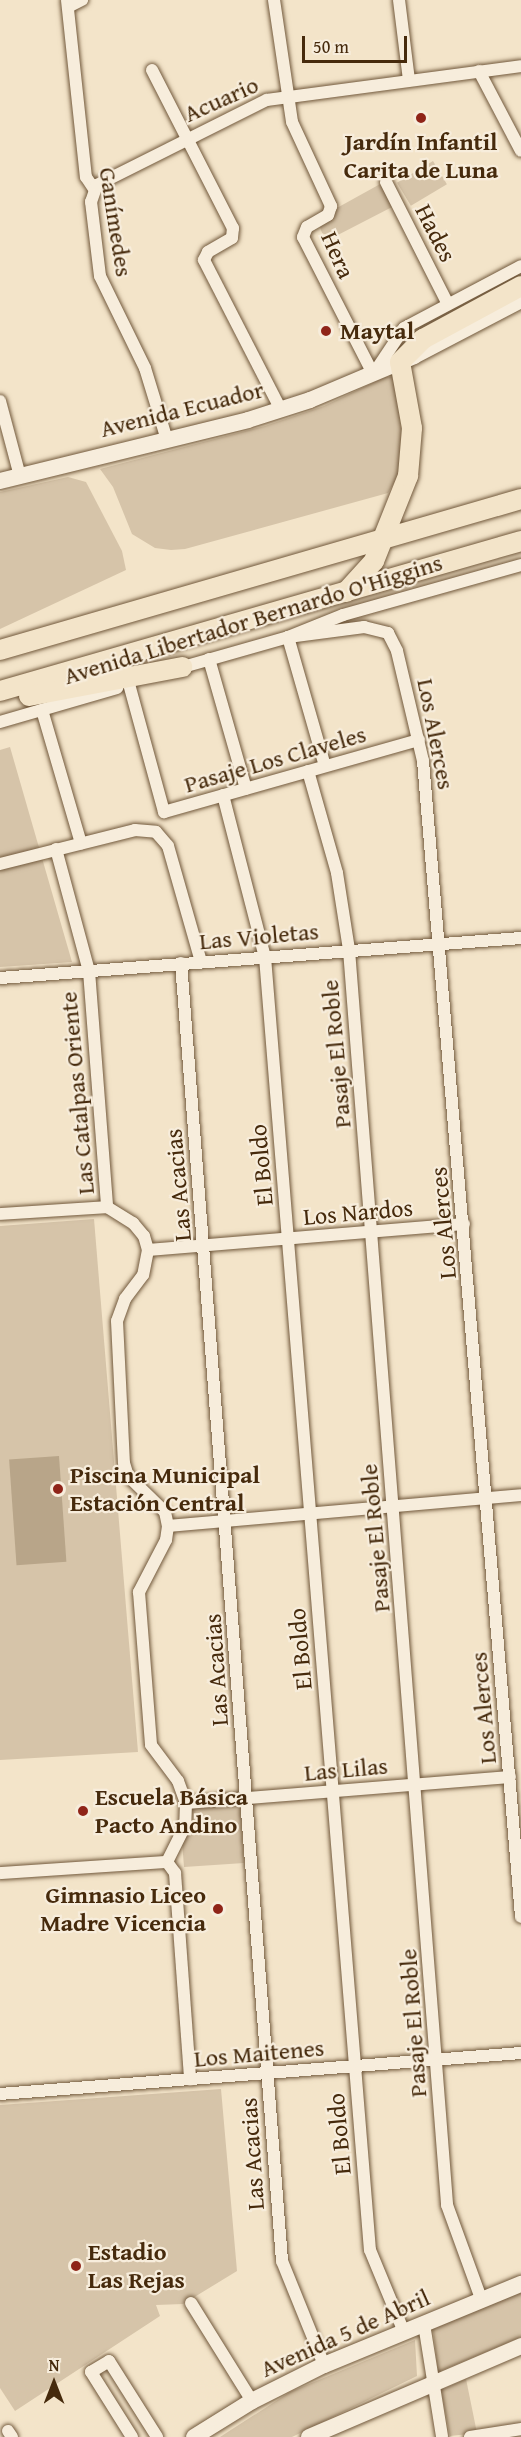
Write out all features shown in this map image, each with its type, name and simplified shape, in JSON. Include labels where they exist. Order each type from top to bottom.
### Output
[{"type":"main road","name":"Avenida Ecuador","points":[[400,363],[423,339],[521,286]]},
{"type":"main road","name":"Avenida Ecuador","points":[[0,481],[281,410],[400,363],[521,300]]},
{"type":"main road","points":[[341,596],[367,571],[403,493],[412,458],[411,413],[400,363]]},
{"type":"main road","name":"Avenida Libertador Bernardo O'Higgins","points":[[0,650],[521,499]]},
{"type":"main road","name":"Avenida Libertador Bernardo O'Higgins","points":[[0,691],[341,596],[521,541]]},
{"type":"main road","points":[[0,702],[182,667]]},
{"type":"main road","name":"Avenida 5 de Abril","points":[[194,2437],[252,2401],[324,2365],[521,2284]]},
{"type":"main road","points":[[309,2437],[340,2429],[433,2382],[521,2346]]},
{"type":"street","points":[[68,3],[82,0]]},
{"type":"street","points":[[274,0],[286,96]]},
{"type":"street","points":[[399,0],[409,80]]},
{"type":"street","name":"Ganímedes","points":[[68,3],[86,177],[94,189],[91,202],[100,276],[144,368],[167,440]]},
{"type":"street","name":"Acuario","points":[[94,189],[105,179],[246,107],[286,96],[521,66]]},
{"type":"street","points":[[152,70],[234,231],[232,238],[206,254],[205,264],[281,410]]},
{"type":"street","points":[[479,71],[521,152]]},
{"type":"street","name":"Hera","points":[[286,96],[296,133],[332,206],[328,215],[307,227],[303,237],[373,374]]},
{"type":"street","name":"Hades","points":[[386,182],[448,304]]},
{"type":"street","points":[[373,374],[404,328],[521,266]]},
{"type":"street","points":[[0,401],[20,476]]},
{"type":"street","name":"Avenida Libertador Bernardo O'Higgins","points":[[0,722],[288,637],[353,612],[521,565]]},
{"type":"street","name":"Los Alerces","points":[[288,637],[363,627],[383,629],[395,644],[419,740],[441,943],[521,1917]]},
{"type":"street","points":[[288,637],[325,766]]},
{"type":"street","points":[[209,659],[246,789]]},
{"type":"street","points":[[129,684],[164,812]]},
{"type":"street","points":[[42,710],[81,843]]},
{"type":"street","name":"Pasaje Los Claveles","points":[[156,832],[164,812],[419,740]]},
{"type":"street","name":"Pasaje El Roble","points":[[308,771],[337,873],[349,950],[438,2059],[448,2215],[482,2301]]},
{"type":"street","name":"El Boldo","points":[[223,795],[265,957],[370,2250],[404,2332]]},
{"type":"street","points":[[0,864],[135,830],[156,832],[168,846],[201,962]]},
{"type":"street","name":"Las Catalpas Oriente","points":[[56,849],[89,971],[107,1207],[133,1223],[144,1236],[148,1250]]},
{"type":"street","name":"Las Violetas","points":[[0,978],[521,938]]},
{"type":"street","name":"Las Acacias","points":[[182,963],[283,2267],[324,2365]]},
{"type":"street","points":[[0,1214],[107,1207]]},
{"type":"street","name":"Los Nardos","points":[[148,1250],[464,1224]]},
{"type":"street","points":[[148,1250],[143,1275],[125,1299],[117,1321],[124,1463],[128,1476],[165,1512],[168,1526],[166,1540],[139,1592],[151,1745],[178,1781],[186,1803],[185,1826],[167,1862]]},
{"type":"street","points":[[168,1526],[521,1496]]},
{"type":"street","name":"Las Lilas","points":[[186,1803],[510,1777]]},
{"type":"street","points":[[0,1873],[167,1862]]},
{"type":"street","points":[[167,1862],[175,1873],[190,2079]]},
{"type":"street","name":"Los Maitenes","points":[[0,2094],[521,2053]]},
{"type":"street","points":[[191,2303],[252,2401]]},
{"type":"street","points":[[424,2324],[442,2437]]},
{"type":"street","points":[[132,2437],[91,2372],[109,2361],[157,2437]]},
{"type":"street","points":[[470,2437],[521,2429]]},
{"type":"shaded area","points":[[433,161],[447,184],[411,206],[397,183]]},
{"type":"shaded area","points":[[382,183],[394,206],[332,238],[322,233],[319,224],[326,214]]},
{"type":"shaded area","points":[[385,377],[392,377],[397,386],[403,450],[400,473],[388,493],[185,549],[171,550],[155,548],[132,534],[113,487],[100,469],[265,426],[324,406]]},
{"type":"shaded area","points":[[68,477],[86,482],[122,551],[126,570],[0,629],[0,492]]},
{"type":"shaded area","points":[[10,747],[72,962],[0,967],[0,750]]},
{"type":"shaded area","name":"Piscina Municipal Estación Central","points":[[94,1219],[138,1752],[0,1760],[0,1226]]},
{"type":"shaded area","points":[[59,1456],[66,1562],[17,1565],[9,1459]]},
{"type":"shaded area","points":[[240,1805],[244,1863],[184,1867],[182,1841],[193,1825],[192,1808]]},
{"type":"shaded area","name":"Estadio Las Rejas","points":[[221,2089],[237,2271],[183,2304],[156,2305],[160,2316],[15,2411],[0,2388],[0,2105]]},
{"type":"shaded area","points":[[521,2292],[521,2337],[438,2372],[433,2329]]},
{"type":"shaded area","points":[[415,2340],[417,2376],[292,2437],[220,2437],[290,2392]]},
{"type":"shaded area","points":[[466,2379],[477,2433],[450,2436],[441,2390]]},
{"type":"place","name":"Jardín Infantil Carita de Luna","points":[[421,118]]},
{"type":"place","name":"Maytal","points":[[326,331]]},
{"type":"place","name":"Piscina Municipal Estación Central","points":[[58,1489]]},
{"type":"place","name":"Escuela Básica Pacto Andino","points":[[83,1811]]},
{"type":"place","name":"Gimnasio Liceo Madre Vicencia","points":[[218,1909]]},
{"type":"place","name":"Estadio Las Rejas","points":[[76,2266]]}]
